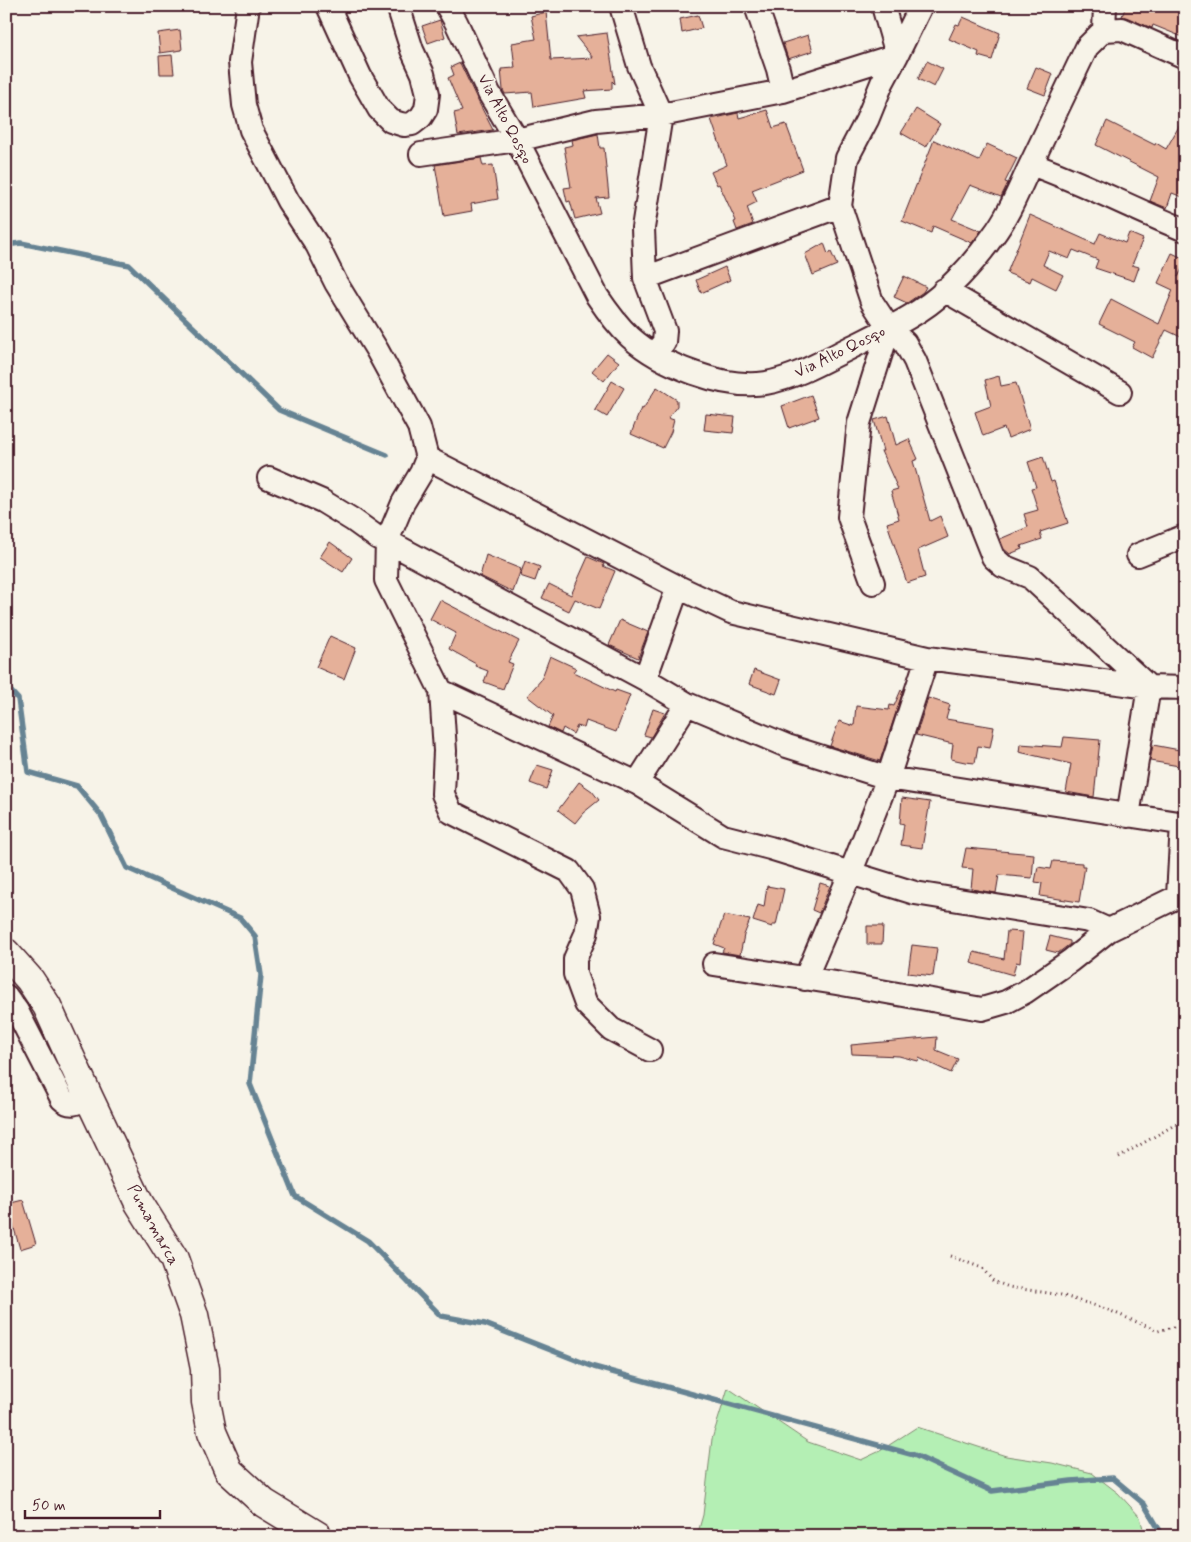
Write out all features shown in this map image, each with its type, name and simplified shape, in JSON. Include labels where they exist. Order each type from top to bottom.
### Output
[{"type":"main road","name":"Pumamarca","points":[[6,954],[30,980],[47,1006],[139,1203],[174,1259],[194,1315],[205,1369],[206,1402],[212,1432],[229,1471],[264,1503],[318,1536]]},
{"type":"street","points":[[248,6],[240,62],[244,105],[251,130],[288,201],[317,245],[336,283],[419,427],[427,458],[386,540],[386,580],[440,691],[444,751],[443,794],[452,812],[569,871],[582,889],[589,916],[586,934],[575,959],[575,974],[586,1004],[611,1029],[650,1050]]},
{"type":"street","points":[[328,6],[360,76],[379,109],[391,121],[404,125],[412,124],[421,117],[426,109],[428,94],[423,74],[412,50],[398,6]]},
{"type":"street","name":"Via Alto Qosqo","points":[[447,6],[489,93],[517,140],[597,296],[612,319],[632,338],[654,354],[721,382],[746,384],[766,383],[797,374],[889,328],[921,310],[973,262],[994,235],[1031,164],[1086,46],[1104,30]]},
{"type":"street","points":[[621,6],[639,66],[661,115],[642,228],[645,278],[664,331],[664,342],[654,354]]},
{"type":"street","points":[[756,6],[778,69],[783,91]]},
{"type":"street","points":[[883,6],[897,55]]},
{"type":"street","points":[[921,6],[847,158],[840,206],[872,302],[889,328],[905,343],[916,361],[993,557],[1003,566],[1030,577],[1149,687]]},
{"type":"street","points":[[1105,6],[1104,30],[1122,29],[1185,57]]},
{"type":"street","points":[[421,154],[517,140],[596,121],[661,115],[783,91],[897,55]]},
{"type":"street","points":[[1031,164],[1056,173],[1129,208],[1185,230]]},
{"type":"street","points":[[645,278],[840,206]]},
{"type":"street","points":[[944,290],[1120,392]]},
{"type":"street","points":[[873,583],[849,516],[859,423],[889,328]]},
{"type":"street","points":[[427,458],[678,587],[731,612],[927,658],[1149,687],[1185,688]]},
{"type":"street","points":[[269,478],[322,501],[354,520],[378,538],[386,540],[645,679],[687,704],[787,746],[888,778],[1183,824],[1181,894],[1109,930],[1070,961],[1025,992],[1006,1002],[982,1010],[836,983],[714,964]]},
{"type":"street","points":[[1138,555],[1185,536]]},
{"type":"street","points":[[645,679],[678,587]]},
{"type":"street","points":[[804,979],[850,874],[888,778],[927,658]]},
{"type":"street","points":[[1128,816],[1149,687]]},
{"type":"street","points":[[440,691],[637,783],[723,836],[770,848],[915,893],[1089,922],[1109,930]]},
{"type":"street","points":[[637,783],[687,704]]},
{"type":"street","points":[[6,996],[18,1011],[62,1099],[66,1103],[72,1104],[89,1098]]},
{"type":"path","points":[[1119,1157],[1185,1119]]},
{"type":"path","points":[[950,1256],[982,1268],[993,1281],[1009,1287],[1061,1294],[1106,1309],[1158,1331],[1185,1324]]},
{"type":"green space","points":[[728,1388],[808,1442],[861,1460],[880,1451],[917,1427],[1006,1456],[1052,1463],[1092,1473],[1118,1493],[1140,1517],[1145,1536],[697,1536],[703,1515],[712,1439]]},
{"type":"building","points":[[1126,6],[1185,6],[1185,38],[1153,25],[1152,28],[1122,16]]},
{"type":"building","points":[[546,12],[551,60],[593,58],[576,37],[607,33],[615,84],[612,81],[612,89],[584,91],[586,98],[534,107],[532,92],[505,94],[501,69],[515,68],[512,43],[536,39],[531,16]]},
{"type":"building","points":[[698,15],[702,28],[682,33],[680,19]]},
{"type":"building","points":[[963,17],[1000,33],[992,60],[978,56],[979,52],[949,39],[956,24],[959,25]]},
{"type":"building","points":[[440,20],[445,37],[428,43],[422,26]]},
{"type":"building","points":[[180,30],[182,50],[160,53],[158,33]]},
{"type":"building","points":[[808,35],[813,51],[788,59],[783,43]]},
{"type":"building","points":[[172,55],[174,74],[160,74],[159,56]]},
{"type":"building","points":[[927,61],[943,69],[934,87],[918,79]]},
{"type":"building","points":[[460,63],[493,130],[458,135],[454,113],[462,111],[448,78],[454,75],[451,67]]},
{"type":"building","points":[[1036,67],[1053,74],[1045,95],[1027,88]]},
{"type":"building","points":[[916,109],[940,124],[926,147],[901,133]]},
{"type":"building","points":[[767,110],[773,128],[786,124],[803,170],[752,190],[757,202],[747,207],[753,224],[737,230],[734,222],[736,221],[719,184],[717,185],[711,172],[727,165],[711,119],[738,113],[739,118]]},
{"type":"building","points":[[1185,116],[1185,198],[1172,193],[1167,208],[1150,201],[1159,177],[1096,145],[1107,121],[1166,149]]},
{"type":"building","points":[[598,134],[600,148],[604,148],[609,197],[596,198],[600,213],[575,219],[570,201],[567,202],[564,188],[571,187],[564,147],[573,145],[572,140]]},
{"type":"building","points":[[934,140],[979,161],[987,144],[1017,158],[1005,182],[1008,183],[1001,197],[970,185],[952,219],[981,231],[972,243],[933,226],[931,233],[902,221]]},
{"type":"building","points":[[481,158],[483,166],[493,165],[498,199],[471,204],[472,211],[444,216],[435,165]]},
{"type":"building","points":[[1030,215],[1095,244],[1100,233],[1125,243],[1129,233],[1143,239],[1132,265],[1139,267],[1134,281],[1095,268],[1098,260],[1073,250],[1069,259],[1049,251],[1043,265],[1063,275],[1056,289],[1032,277],[1030,282],[1007,273]]},
{"type":"building","points":[[824,243],[828,254],[831,252],[837,265],[813,275],[805,254]]},
{"type":"building","points":[[1172,253],[1185,259],[1178,277],[1185,264],[1185,339],[1166,330],[1152,358],[1132,347],[1135,342],[1099,324],[1111,299],[1159,324],[1173,290],[1158,283]]},
{"type":"building","points":[[725,267],[730,280],[701,293],[696,280]]},
{"type":"building","points":[[904,276],[926,287],[923,292],[907,303],[894,297]]},
{"type":"building","points":[[607,353],[619,362],[604,381],[592,371]]},
{"type":"building","points":[[999,376],[1001,386],[1016,383],[1030,429],[1008,438],[1004,428],[983,436],[975,412],[991,406],[985,380]]},
{"type":"building","points":[[612,381],[624,388],[607,417],[595,410]]},
{"type":"building","points":[[657,387],[677,400],[677,406],[668,418],[674,420],[671,432],[663,448],[631,434],[641,408],[643,409]]},
{"type":"building","points":[[811,395],[819,417],[789,428],[782,406]]},
{"type":"building","points":[[706,414],[735,417],[733,433],[704,430]]},
{"type":"building","points":[[888,416],[896,445],[909,439],[918,459],[913,461],[930,521],[940,516],[948,537],[918,550],[925,577],[907,583],[887,523],[899,519],[891,491],[898,489],[881,451],[883,451],[874,420]]},
{"type":"building","points":[[1043,457],[1051,482],[1054,481],[1068,523],[1040,532],[1042,539],[1021,546],[1022,549],[1010,554],[1004,549],[1000,539],[1028,527],[1024,514],[1038,510],[1031,488],[1036,487],[1028,462]]},
{"type":"building","points":[[330,542],[352,558],[343,572],[320,557]]},
{"type":"building","points":[[486,555],[521,569],[513,592],[480,576]]},
{"type":"building","points":[[588,557],[615,571],[599,609],[575,599],[569,611],[542,598],[549,584],[571,595]]},
{"type":"building","points":[[525,561],[540,567],[535,581],[520,576]]},
{"type":"building","points":[[440,600],[519,641],[508,662],[513,664],[503,689],[484,682],[488,671],[475,666],[476,664],[449,649],[456,633],[430,619]]},
{"type":"building","points":[[620,620],[648,632],[638,658],[609,645]]},
{"type":"building","points":[[330,636],[356,648],[344,679],[316,667]]},
{"type":"building","points":[[550,656],[576,668],[573,672],[615,692],[616,690],[630,695],[616,732],[586,721],[584,728],[577,726],[573,734],[563,728],[561,733],[548,727],[553,716],[527,696],[541,680]]},
{"type":"building","points":[[754,670],[781,680],[776,694],[749,684]]},
{"type":"building","points":[[901,690],[903,691],[880,761],[830,746],[839,721],[854,726],[856,706],[889,710],[890,705],[894,706]]},
{"type":"building","points":[[928,698],[950,705],[946,719],[994,727],[990,748],[978,746],[975,763],[951,759],[953,744],[916,735]]},
{"type":"building","points":[[653,709],[665,713],[651,737],[644,735]]},
{"type":"building","points":[[1064,737],[1100,740],[1094,797],[1066,792],[1071,764],[1019,752],[1020,744],[1062,747]]},
{"type":"building","points":[[1153,745],[1185,751],[1185,767],[1150,761]]},
{"type":"building","points":[[537,765],[553,770],[546,789],[530,783]]},
{"type":"building","points":[[579,782],[592,791],[599,800],[583,813],[575,823],[558,810]]},
{"type":"building","points":[[902,798],[930,802],[922,848],[901,845],[904,824],[900,823]]},
{"type":"building","points":[[966,848],[1034,854],[1032,878],[999,875],[996,893],[971,889],[973,869],[962,868]]},
{"type":"building","points":[[1053,861],[1082,863],[1082,866],[1085,866],[1079,902],[1040,896],[1042,883],[1035,882],[1038,867],[1051,869]]},
{"type":"building","points":[[820,883],[830,886],[819,913],[812,910]]},
{"type":"building","points":[[767,886],[784,889],[776,925],[772,925],[772,927],[753,921],[758,905],[764,907]]},
{"type":"building","points":[[724,915],[750,920],[744,935],[740,955],[722,952],[724,948],[714,944]]},
{"type":"building","points":[[867,926],[883,926],[882,944],[867,944]]},
{"type":"building","points":[[1007,931],[1023,932],[1020,963],[1016,962],[1013,975],[971,963],[974,952],[1004,959]]},
{"type":"building","points":[[1050,936],[1070,941],[1070,944],[1058,953],[1046,950]]},
{"type":"building","points":[[912,945],[937,948],[933,976],[908,973]]},
{"type":"building","points":[[937,1037],[936,1050],[958,1059],[951,1073],[919,1058],[918,1061],[899,1056],[852,1054],[851,1045]]},
{"type":"building","points":[[23,1200],[36,1244],[20,1249],[7,1204]]},
{"type":"waterway","points":[[6,245],[21,243],[129,265],[279,410],[387,455]]},
{"type":"waterway","points":[[6,686],[18,699],[28,772],[77,786],[101,815],[127,868],[240,918],[255,936],[261,975],[250,1084],[295,1196],[368,1241],[441,1316],[485,1324],[594,1367],[914,1455],[992,1491],[1071,1481],[1113,1478],[1144,1504],[1163,1536]]}]
